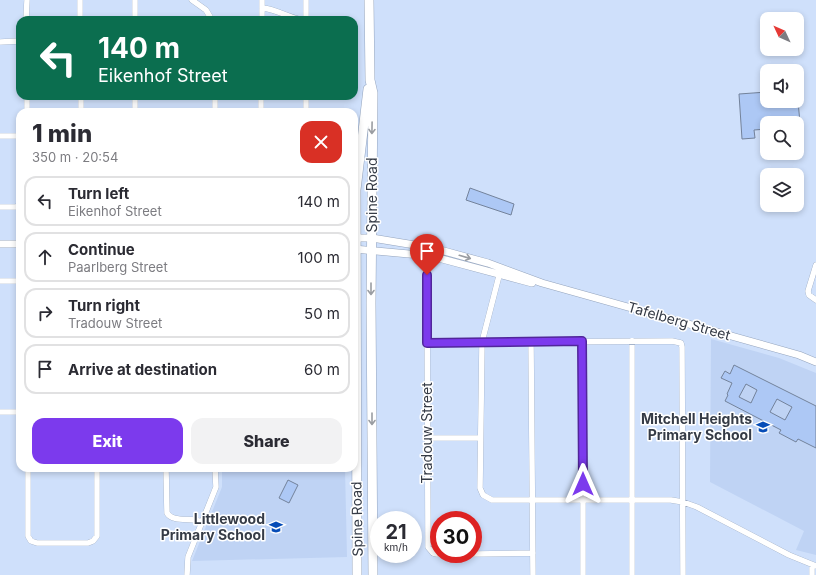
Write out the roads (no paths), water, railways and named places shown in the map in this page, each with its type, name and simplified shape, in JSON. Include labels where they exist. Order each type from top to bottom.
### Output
[{"type":"main road","name":"Spine Road","points":[[369,0],[370,80],[372,93],[373,575]]},
{"type":"main road","name":"Spine Road","points":[[358,169],[367,93],[370,80]]},
{"type":"main road","name":"Spine Road","points":[[356,472],[357,575]]},
{"type":"street","points":[[26,16],[27,0]]},
{"type":"street","points":[[80,0],[80,16]]},
{"type":"street","points":[[135,0],[135,16]]},
{"type":"street","points":[[192,0],[206,10],[210,16]]},
{"type":"street","points":[[262,0],[262,16]]},
{"type":"street","points":[[306,0],[306,16]]},
{"type":"street","points":[[262,8],[273,9],[288,16]]},
{"type":"street","points":[[0,42],[16,41]]},
{"type":"street","points":[[0,136],[16,136]]},
{"type":"street","points":[[0,207],[16,207]]},
{"type":"street","name":"Tafelberg Street","points":[[358,238],[372,238],[432,248],[535,283],[542,283],[799,355],[816,362]]},
{"type":"street","points":[[0,244],[16,244]]},
{"type":"street","name":"Tafelberg Street","points":[[358,249],[431,256],[500,272]]},
{"type":"street","points":[[816,265],[808,291],[809,295],[816,300]]},
{"type":"street","points":[[500,272],[482,342],[480,488],[483,495],[492,500],[583,499],[671,500],[683,502],[697,507],[789,555],[814,565],[812,575]]},
{"type":"street","name":"Tradouw Street","points":[[427,275],[428,547],[430,550]]},
{"type":"street","points":[[0,281],[16,281]]},
{"type":"street","points":[[427,343],[582,341],[672,341],[681,343],[683,575]]},
{"type":"street","points":[[582,341],[583,575]]},
{"type":"street","points":[[632,341],[632,575]]},
{"type":"street","points":[[531,342],[533,575]]},
{"type":"street","points":[[0,412],[16,412]]},
{"type":"street","points":[[427,438],[480,438]]},
{"type":"street","points":[[28,472],[28,536],[32,541],[37,543],[88,543],[93,541],[97,536],[97,472]]},
{"type":"street","points":[[166,472],[167,514],[173,518],[196,519],[202,522]]},
{"type":"street","points":[[187,575],[188,557],[216,487],[215,472]]},
{"type":"street","points":[[482,554],[533,553]]},
{"type":"place","name":"Mitchell Heights Primary School","points":[[763,427]]},
{"type":"place","name":"Littlewood Primary School","points":[[276,527]]}]
